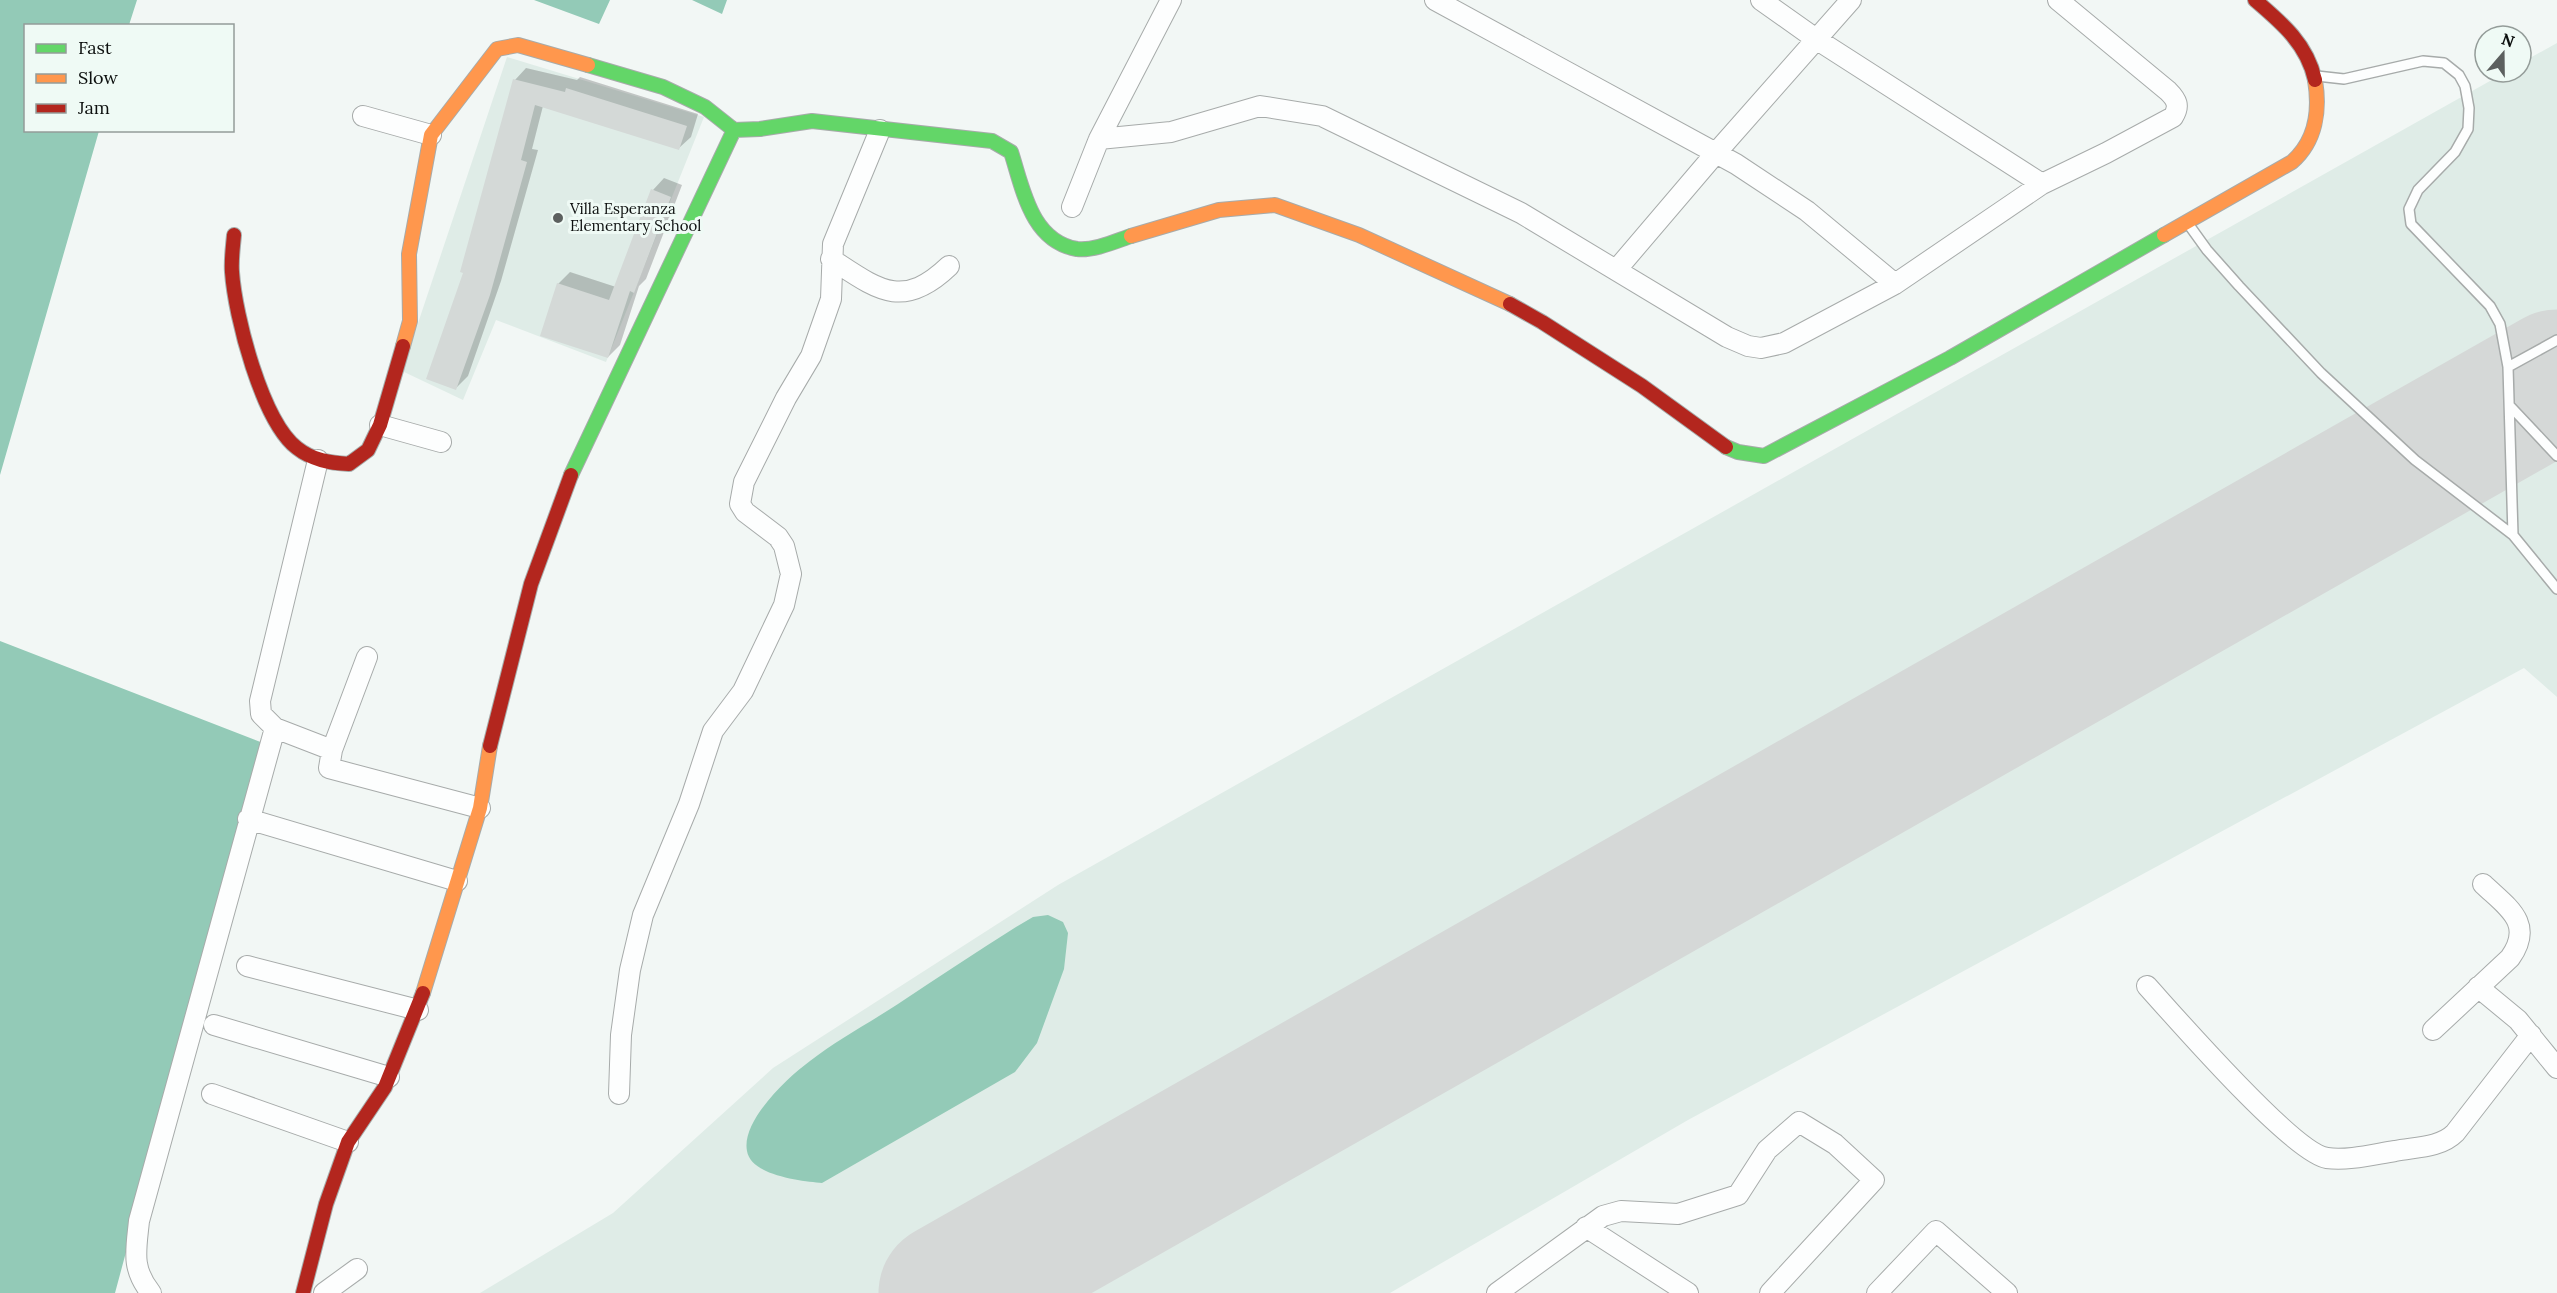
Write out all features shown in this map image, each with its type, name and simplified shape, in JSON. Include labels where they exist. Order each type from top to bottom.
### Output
[{"type":"street","points":[[1072,207],[1099,139],[1172,0]]},
{"type":"street","points":[[1435,0],[1736,164],[1807,211],[1895,284]]},
{"type":"street","points":[[1761,0],[1816,39],[2042,184]]},
{"type":"street","points":[[1617,269],[1714,154],[1851,0]]},
{"type":"street","points":[[1099,139],[1171,132],[1260,106],[1322,116],[1521,213],[1727,337],[1748,346],[1761,348],[1784,343],[1895,284],[2042,184],[2169,121],[2176,112],[2178,105],[2176,99],[2058,0]]},
{"type":"street","points":[[234,235],[232,273],[241,320],[274,421],[288,441],[301,452],[318,460],[349,464],[368,450],[380,425],[410,321],[409,254],[431,135],[497,49],[518,45],[663,87],[705,107],[734,130],[760,129],[812,121],[880,130],[975,138],[1001,145],[1011,152],[1030,209],[1040,228],[1060,243],[1079,249],[1106,244],[1219,210],[1275,205],[1339,227],[1507,303],[1542,322],[1642,386],[1701,427],[1721,445],[1750,455],[1764,456],[1950,358],[2300,155],[2307,147],[2313,126],[2316,100],[2313,76],[2306,51],[2255,0]]},
{"type":"street","points":[[363,116],[431,135]]},
{"type":"street","points":[[303,1293],[326,1204],[348,1142],[389,1077],[418,1010],[480,808],[492,735],[531,585],[566,489],[734,130]]},
{"type":"street","points":[[619,1094],[621,1035],[630,970],[643,915],[675,840],[714,730],[743,691],[784,605],[791,574],[784,546],[778,537],[745,512],[740,504],[744,482],[786,398],[811,356],[831,299],[833,244],[880,130]]},
{"type":"street","points":[[831,259],[859,277],[894,293],[913,290],[949,266]]},
{"type":"street","points":[[380,425],[441,442]]},
{"type":"street","points":[[318,460],[260,701],[261,714],[275,728],[332,750]]},
{"type":"street","points":[[367,657],[332,750],[329,768],[480,808]]},
{"type":"street","points":[[151,1293],[137,1272],[139,1221],[248,819],[275,728]]},
{"type":"street","points":[[248,819],[457,881]]},
{"type":"street","points":[[2433,1030],[2510,958],[2518,946],[2521,924],[2516,916],[2483,884]]},
{"type":"street","points":[[247,966],[418,1010]]},
{"type":"street","points":[[2147,986],[2299,1143],[2328,1158],[2389,1152],[2446,1141],[2455,1133],[2531,1035]]},
{"type":"street","points":[[2478,987],[2505,1007],[2557,1068]]},
{"type":"street","points":[[214,1025],[389,1077]]},
{"type":"street","points":[[212,1094],[348,1142]]},
{"type":"street","points":[[1503,1292],[1586,1227],[1610,1213],[1678,1214],[1738,1195],[1767,1150],[1799,1122],[1836,1144],[1874,1180],[1770,1293]]},
{"type":"street","points":[[1586,1227],[1688,1293]]},
{"type":"street","points":[[1877,1293],[1936,1232],[2007,1293]]},
{"type":"street","points":[[324,1293],[357,1269]]},
{"type":"lane","points":[[2313,76],[2344,79],[2423,61],[2444,63],[2459,75],[2465,86],[2469,108],[2468,129],[2455,152],[2418,190],[2409,209],[2411,224],[2490,306],[2500,324],[2508,367],[2513,535]]},
{"type":"lane","points":[[2187,222],[2207,250],[2281,333],[2415,460],[2513,535],[2557,589]]},
{"type":"lane","points":[[2508,367],[2557,340]]},
{"type":"lane","points":[[2510,406],[2557,456]]},
{"type":"shaded area","points":[[0,0],[137,0],[129,24],[24,24],[24,132],[99,132],[0,475]]},
{"type":"shaded area","points":[[534,0],[610,0],[599,24]]},
{"type":"shaded area","points":[[692,0],[727,0],[722,14]]},
{"type":"shaded area","points":[[2557,43],[2557,697],[2524,668],[1688,1120],[1390,1293],[480,1293],[613,1213],[773,1068],[1058,885],[2485,84],[2533,84],[2533,56]]},
{"type":"shaded area","name":"Villa Esperanza Elementary School","points":[[507,57],[704,117],[606,362],[496,320],[463,400],[402,371]]},
{"type":"shaded area","points":[[0,641],[263,743],[115,1293],[0,1293]]},
{"type":"shaded area","points":[[1048,915],[1063,922],[1068,933],[1064,969],[1037,1043],[1015,1072],[822,1183],[767,1172],[751,1159],[747,1151],[747,1139],[758,1114],[801,1068],[831,1046],[1016,927],[1033,917]]},
{"type":"building","points":[[513,79],[565,92],[566,88],[687,126],[679,150],[535,105],[521,160],[527,162],[490,295],[456,390],[426,379],[463,273],[460,272]]},
{"type":"building","points":[[651,189],[671,197],[634,293],[630,291],[608,358],[540,336],[557,283],[609,300]]},
{"type":"runway","points":[[949,1293],[2557,380]]},
{"type":"traffic: fast","points":[[588,65],[663,87],[705,107],[734,130],[760,129],[812,121],[992,141],[1011,152],[1031,211],[1049,236],[1061,244],[1077,249],[1090,249],[1131,236]]},
{"type":"traffic: fast","points":[[571,475],[734,130]]},
{"type":"traffic: fast","points":[[1726,447],[1738,452],[1764,456],[1950,358],[2164,235]]},
{"type":"traffic: slow","points":[[403,346],[410,321],[409,254],[431,135],[497,49],[518,45],[588,65]]},
{"type":"traffic: slow","points":[[2164,235],[2292,162],[2300,154],[2311,135],[2314,124],[2317,103],[2315,80]]},
{"type":"traffic: slow","points":[[1131,236],[1219,210],[1275,205],[1359,235],[1510,304]]},
{"type":"traffic: slow","points":[[423,993],[480,808],[490,746]]},
{"type":"traffic: jam","points":[[2255,0],[2284,26],[2300,45],[2315,80]]},
{"type":"traffic: jam","points":[[234,235],[232,253],[234,291],[252,366],[272,415],[284,434],[303,452],[322,460],[349,464],[368,450],[380,425],[403,346]]},
{"type":"traffic: jam","points":[[1510,304],[1642,386],[1726,447]]},
{"type":"traffic: jam","points":[[490,746],[531,584],[571,475]]},
{"type":"traffic: jam","points":[[303,1293],[326,1204],[348,1142],[385,1087],[423,993]]},
{"type":"place","name":"Villa Esperanza Elementary School","points":[[558,218]]}]
